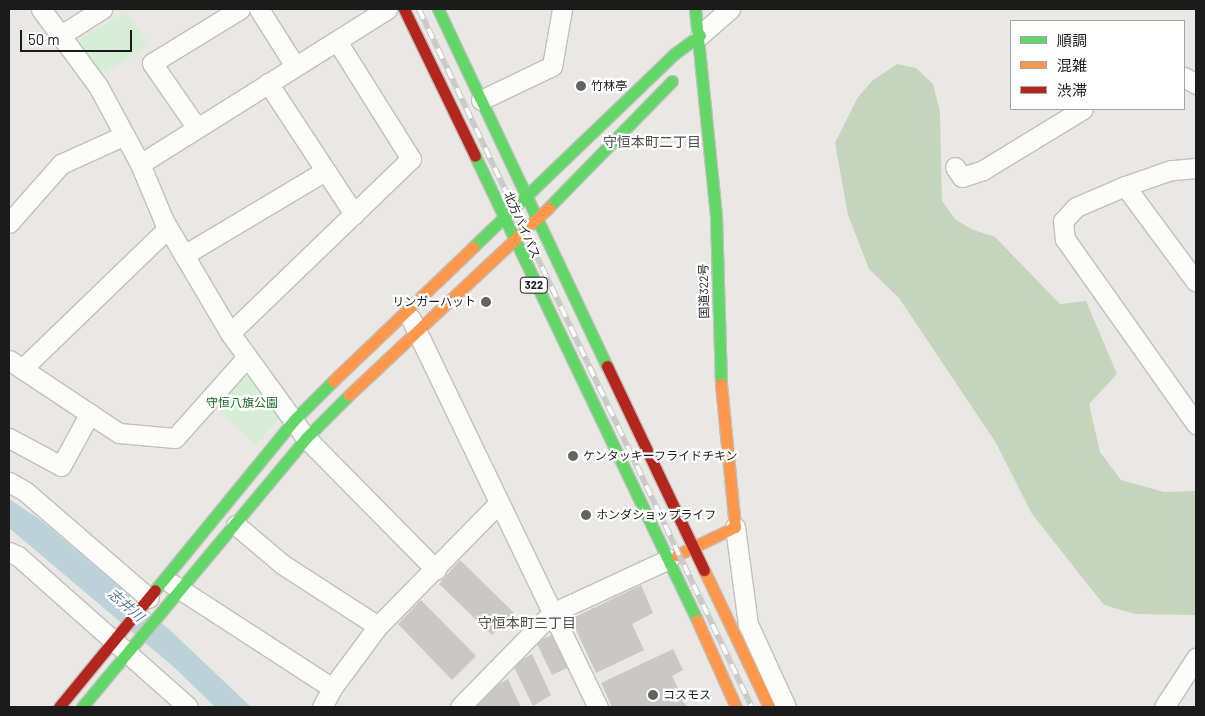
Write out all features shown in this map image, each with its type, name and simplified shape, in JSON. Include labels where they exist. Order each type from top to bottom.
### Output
[{"type":"main road","name":"北方バイパス","points":[[404,9],[456,112],[514,243],[669,559]]},
{"type":"main road","name":"北方バイパス","points":[[438,9],[528,196],[536,220],[693,547]]},
{"type":"main road","name":"国道322号","points":[[695,9],[700,35],[716,216],[719,363],[736,527]]},
{"type":"main road","points":[[82,707],[181,592],[306,438],[416,329],[514,243],[686,64],[700,35]]},
{"type":"main road","points":[[59,707],[294,420],[406,309],[504,219],[674,54],[700,35]]},
{"type":"main road","points":[[669,559],[736,527]]},
{"type":"main road","name":"322","points":[[693,547],[769,707]]},
{"type":"main road","name":"322","points":[[669,559],[736,707]]},
{"type":"street","points":[[41,9],[98,86],[140,164],[168,228],[230,333],[306,438],[436,570]]},
{"type":"street","points":[[61,35],[102,9]]},
{"type":"street","points":[[197,128],[152,63],[240,9]]},
{"type":"street","points":[[259,9],[295,66]]},
{"type":"street","points":[[140,164],[386,9]]},
{"type":"street","points":[[481,100],[552,66],[562,9]]},
{"type":"street","points":[[700,35],[730,9]]},
{"type":"street","points":[[230,333],[411,159],[338,41]]},
{"type":"street","points":[[1185,77],[1196,84]]},
{"type":"street","points":[[268,83],[354,214]]},
{"type":"street","points":[[954,167],[962,177],[983,170],[1081,110]]},
{"type":"street","points":[[9,223],[61,164],[125,136]]},
{"type":"street","points":[[1196,168],[1171,170],[1125,186],[1076,207],[1063,221],[1064,239],[1196,424]]},
{"type":"street","points":[[184,255],[325,171]]},
{"type":"street","points":[[1125,186],[1196,282]]},
{"type":"street","points":[[168,228],[15,364],[119,433],[175,438],[248,357]]},
{"type":"street","points":[[406,309],[598,707]]},
{"type":"street","points":[[9,438],[61,466],[90,413]]},
{"type":"street","points":[[9,482],[26,492],[147,600]]},
{"type":"street","points":[[322,707],[332,688],[378,626],[436,570],[499,503]]},
{"type":"street","points":[[236,525],[282,564],[378,626]]},
{"type":"street","points":[[736,527],[748,624],[786,707]]},
{"type":"street","points":[[10,555],[117,635],[188,707]]},
{"type":"street","points":[[463,706],[552,614],[669,559]]},
{"type":"street","points":[[166,578],[181,592],[332,688]]},
{"type":"street","points":[[1164,707],[1196,658]]},
{"type":"green space","points":[[126,11],[149,45],[97,77],[76,49],[78,41]]},
{"type":"green space","points":[[897,64],[916,68],[933,84],[940,112],[942,201],[955,219],[971,229],[995,237],[1060,304],[1086,301],[1117,374],[1089,404],[1100,452],[1121,480],[1164,492],[1196,491],[1196,615],[1135,614],[1104,605],[1032,514],[996,443],[899,298],[869,269],[848,215],[835,143],[858,97],[872,81]]},
{"type":"green space","name":"守恒八旗公園","points":[[237,373],[249,376],[280,418],[256,445],[212,404]]},
{"type":"water","name":"志井川","points":[[9,499],[42,521],[172,632],[251,707],[215,707],[176,669],[9,528]]},
{"type":"building","points":[[460,560],[514,613],[492,635],[439,584]]},
{"type":"building","points":[[641,585],[653,613],[632,624],[644,650],[596,673],[571,619]]},
{"type":"building","points":[[421,600],[476,656],[452,680],[398,624]]},
{"type":"building","points":[[554,634],[569,667],[552,675],[536,642]]},
{"type":"building","points":[[673,649],[683,670],[672,676],[687,707],[612,707],[601,683]]},
{"type":"building","points":[[532,654],[551,695],[533,706],[513,665]]},
{"type":"building","points":[[508,679],[521,707],[469,707],[471,700]]},
{"type":"railway","points":[[419,9],[752,707]]},
{"type":"traffic: fast","points":[[438,9],[607,366]]},
{"type":"traffic: fast","points":[[695,9],[716,216],[721,384]]},
{"type":"traffic: fast","points":[[473,247],[674,54],[700,35]]},
{"type":"traffic: fast","points":[[549,207],[672,81]]},
{"type":"traffic: fast","points":[[475,156],[697,620]]},
{"type":"traffic: fast","points":[[155,590],[294,420],[333,381]]},
{"type":"traffic: fast","points":[[82,707],[306,438],[349,395]]},
{"type":"traffic: slow","points":[[349,395],[549,207]]},
{"type":"traffic: slow","points":[[333,381],[473,247]]},
{"type":"traffic: slow","points":[[677,555],[735,527],[721,384]]},
{"type":"traffic: slow","points":[[704,570],[769,707]]},
{"type":"traffic: slow","points":[[697,620],[736,707]]},
{"type":"traffic: jam","points":[[404,9],[475,156]]},
{"type":"traffic: jam","points":[[607,366],[704,570]]},
{"type":"traffic: jam","points":[[59,707],[155,590]]},
{"type":"place","name":"竹林亭","points":[[581,86]]},
{"type":"place","name":"リンガーハット","points":[[486,302]]},
{"type":"place","name":"ケンタッキーフライドチキン","points":[[573,456]]},
{"type":"place","name":"ホンダショップライフ","points":[[586,515]]},
{"type":"place","name":"コスモス","points":[[653,695]]},
{"type":"district","name":"守恒本町二丁目","points":[[652,142]]},
{"type":"district","name":"守恒本町三丁目","points":[[527,623]]}]
